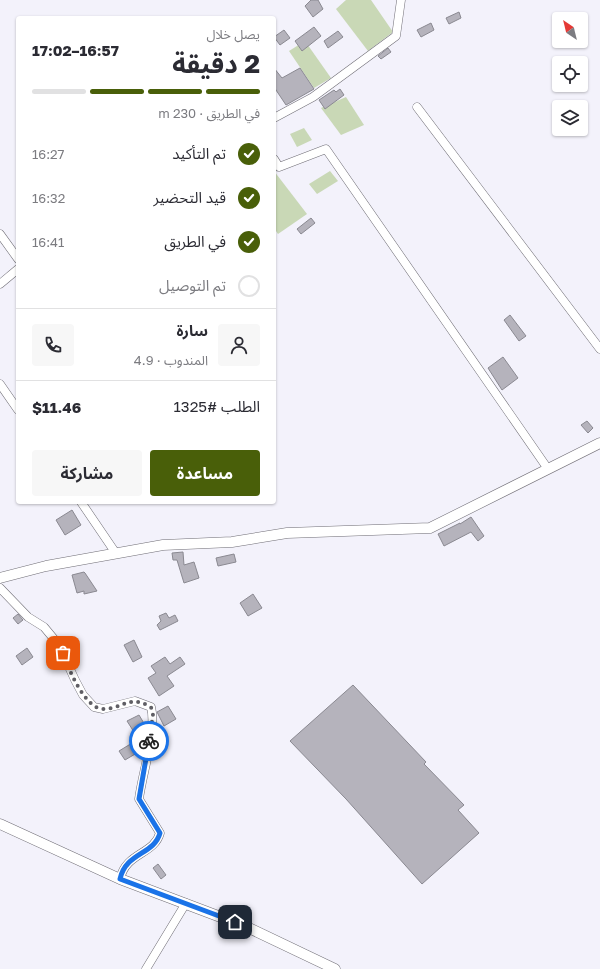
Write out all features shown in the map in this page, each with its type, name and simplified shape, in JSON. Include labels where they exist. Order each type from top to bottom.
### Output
[{"type":"street","points":[[276,117],[313,98],[396,36],[401,0]]},
{"type":"street","points":[[417,107],[600,349]]},
{"type":"street","points":[[276,162],[279,167],[326,149],[548,470]]},
{"type":"street","points":[[0,234],[16,256]]},
{"type":"street","points":[[0,284],[16,271]]},
{"type":"street","points":[[0,384],[16,407]]},
{"type":"street","points":[[0,578],[46,566],[115,552],[163,545],[232,542],[287,533],[430,528],[600,444]]},
{"type":"street","points":[[82,504],[115,552]]},
{"type":"street","points":[[0,588],[28,617],[44,627],[59,645],[83,695],[94,707],[103,709],[135,701],[151,707],[153,715],[151,733],[139,799],[160,833],[155,843],[129,860],[124,866],[120,879]]},
{"type":"street","points":[[0,824],[120,879],[247,927],[335,969]]},
{"type":"street","points":[[146,969],[186,903]]},
{"type":"green space","points":[[346,0],[371,0],[393,32],[368,51],[336,9]]},
{"type":"green space","points":[[305,41],[331,78],[314,88],[289,51]]},
{"type":"green space","points":[[346,97],[364,125],[341,135],[321,108]]},
{"type":"green space","points":[[304,128],[312,140],[297,147],[290,134]]},
{"type":"green space","points":[[330,171],[338,181],[317,194],[309,184]]},
{"type":"green space","points":[[276,174],[307,214],[278,234],[276,231]]},
{"type":"building","points":[[311,0],[318,0],[323,9],[313,17],[305,6]]},
{"type":"building","points":[[459,12],[461,18],[449,24],[446,18]]},
{"type":"building","points":[[431,23],[434,30],[421,37],[417,30]]},
{"type":"building","points":[[314,27],[321,36],[302,51],[295,41]]},
{"type":"building","points":[[284,30],[290,38],[280,45],[276,40],[276,36]]},
{"type":"building","points":[[338,31],[343,37],[328,48],[324,41]]},
{"type":"building","points":[[388,48],[391,52],[381,59],[378,56]]},
{"type":"building","points":[[300,68],[314,89],[286,105],[276,90],[276,70],[282,78]]},
{"type":"building","points":[[340,89],[344,95],[325,109],[319,100],[334,90],[336,92]]},
{"type":"building","points":[[311,218],[315,223],[301,234],[297,229]]},
{"type":"building","points":[[510,315],[526,336],[519,341],[504,320]]},
{"type":"building","points":[[503,357],[518,378],[502,390],[488,368]]},
{"type":"building","points":[[587,421],[593,428],[588,433],[581,425]]},
{"type":"building","points":[[72,510],[81,525],[65,535],[56,520]]},
{"type":"building","points":[[471,517],[484,536],[478,541],[471,532],[444,546],[438,534]]},
{"type":"building","points":[[183,552],[184,565],[194,562],[199,578],[184,583],[177,560],[173,560],[172,553]]},
{"type":"building","points":[[234,554],[236,562],[218,566],[216,558]]},
{"type":"building","points":[[84,572],[97,591],[84,594],[84,591],[77,593],[72,575]]},
{"type":"building","points":[[253,594],[262,608],[248,616],[240,603]]},
{"type":"building","points":[[166,613],[169,618],[175,615],[178,621],[160,630],[157,625],[161,621],[159,616]]},
{"type":"building","points":[[18,614],[23,620],[18,624],[13,618]]},
{"type":"building","points":[[134,640],[142,657],[133,662],[124,645]]},
{"type":"building","points":[[27,648],[33,657],[22,665],[16,656]]},
{"type":"building","points":[[165,657],[170,664],[180,657],[185,664],[167,676],[174,686],[159,696],[148,678],[156,673],[151,666]]},
{"type":"building","points":[[353,685],[426,762],[424,764],[464,805],[458,810],[479,833],[422,884],[346,799],[290,741]]},
{"type":"building","points":[[168,706],[176,719],[164,726],[157,712]]},
{"type":"building","points":[[139,715],[145,725],[134,732],[127,721]]},
{"type":"building","points":[[137,740],[142,750],[125,760],[119,751]]},
{"type":"building","points":[[158,864],[166,875],[161,879],[153,868]]},
{"type":"way so far","points":[[63,653],[83,695],[94,707],[103,709],[135,701],[151,707],[153,715],[149,741]]},
{"type":"route","points":[[149,741],[139,799],[141,805],[160,833],[158,841],[129,860],[122,870],[120,879],[235,922]]}]
